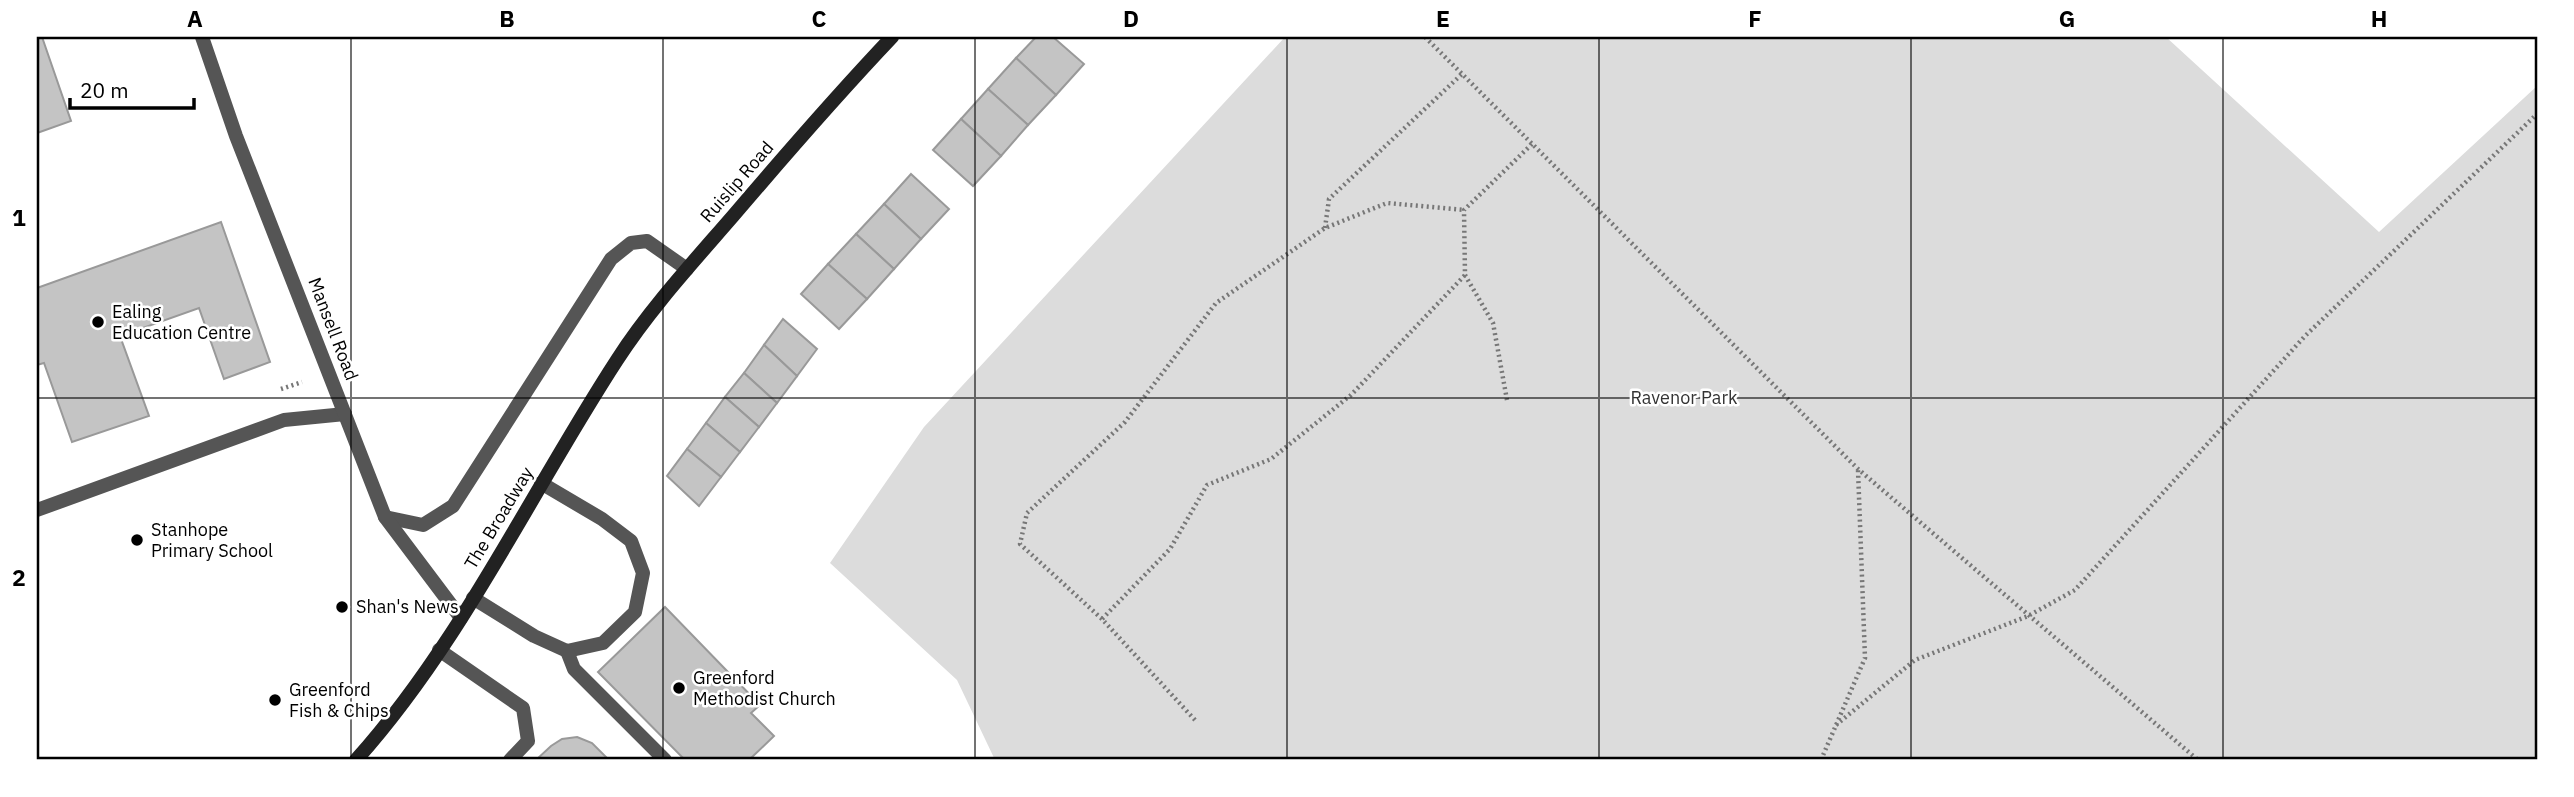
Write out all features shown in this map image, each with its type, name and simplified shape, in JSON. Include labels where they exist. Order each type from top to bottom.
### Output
[{"type":"main road","name":"Ruislip Road","points":[[618,358],[687,269],[844,88],[892,37]]},
{"type":"main road","name":"The Broadway","points":[[356,760],[373,741],[461,618],[618,358]]},
{"type":"street","name":"Mansell Road","points":[[202,37],[236,136],[385,517],[461,618]]},
{"type":"street","points":[[385,517],[423,525],[453,506],[611,259],[631,243],[647,241],[687,269]]},
{"type":"street","points":[[37,510],[284,420],[345,414]]},
{"type":"street","points":[[473,598],[534,636],[568,651],[603,643],[635,612],[643,573],[631,541],[541,483]]},
{"type":"street","points":[[439,650],[523,708],[528,741],[510,760]]},
{"type":"street","points":[[568,651],[574,669],[665,760]]},
{"type":"path","points":[[1425,37],[1858,469],[2198,760]]},
{"type":"path","points":[[1325,228],[1329,199],[1462,74]]},
{"type":"path","points":[[1836,725],[1915,660],[2028,616],[2075,590],[2305,337],[2537,114]]},
{"type":"path","points":[[1507,400],[1493,323],[1465,275],[1464,210],[1532,144]]},
{"type":"path","points":[[1195,720],[1102,619],[1020,544],[1027,513],[1125,422],[1216,303],[1325,228],[1387,204],[1464,210]]},
{"type":"path","points":[[1102,619],[1170,549],[1207,485],[1271,459],[1351,395],[1465,275]]},
{"type":"path","points":[[1821,760],[1865,658],[1858,469]]},
{"type":"green space","name":"Ravenor Park","points":[[1285,37],[2166,37],[2379,232],[2537,86],[2537,760],[995,760],[957,680],[830,563],[924,427]]},
{"type":"building","points":[[37,37],[42,37],[71,121],[37,133]]},
{"type":"building","points":[[1036,37],[1053,37],[1084,64],[1056,95],[1016,58]]},
{"type":"building","points":[[1016,58],[1056,95],[1028,125],[988,89]]},
{"type":"building","points":[[988,89],[1028,125],[1001,156],[961,119]]},
{"type":"building","points":[[961,119],[1001,156],[973,186],[933,150]]},
{"type":"building","points":[[911,174],[949,209],[921,239],[884,204]]},
{"type":"building","points":[[884,204],[921,239],[894,269],[856,234]]},
{"type":"building","name":"Ealing Education Centre","points":[[221,222],[270,362],[224,379],[199,308],[120,336],[149,416],[72,442],[44,363],[37,365],[37,288]]},
{"type":"building","points":[[856,234],[894,269],[867,299],[828,264]]},
{"type":"building","points":[[828,264],[867,299],[839,329],[801,294]]},
{"type":"building","points":[[783,319],[817,349],[797,376],[764,345]]},
{"type":"building","points":[[764,345],[797,376],[777,403],[744,373]]},
{"type":"building","points":[[744,373],[777,403],[759,427],[725,397]]},
{"type":"building","points":[[725,397],[759,427],[740,452],[706,423]]},
{"type":"building","points":[[706,423],[740,452],[721,477],[687,449]]},
{"type":"building","points":[[687,449],[721,477],[699,506],[667,476]]},
{"type":"building","name":"Greenford Methodist Church","points":[[665,607],[760,705],[751,713],[774,736],[749,760],[685,760],[598,672]]},
{"type":"building","points":[[577,737],[592,743],[609,760],[536,760],[562,739]]},
{"type":"place","name":"Ealing Education Centre","points":[[98,322]]},
{"type":"place","name":"Stanhope Primary School","points":[[137,540]]},
{"type":"place","name":"Shan's News","points":[[342,607]]},
{"type":"place","name":"Greenford Methodist Church","points":[[679,688]]},
{"type":"place","name":"Greenford Fish & Chips","points":[[275,700]]}]
